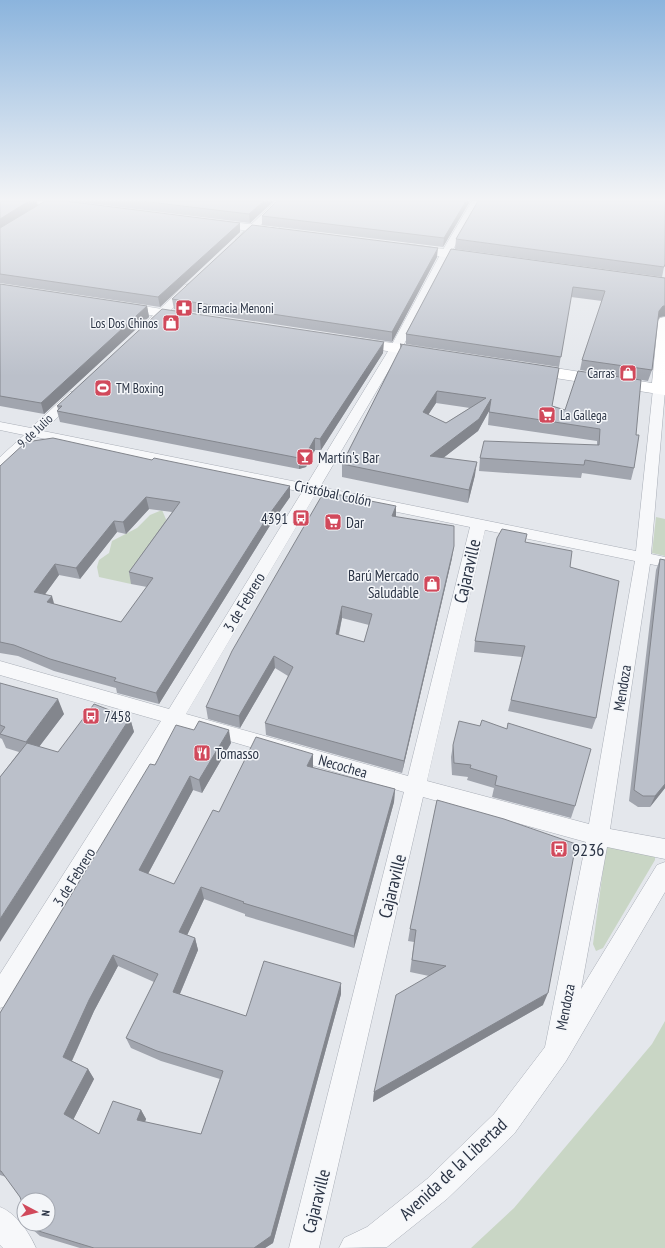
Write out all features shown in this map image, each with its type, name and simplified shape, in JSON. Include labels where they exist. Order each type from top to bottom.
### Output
[{"type":"main road","points":[[488,259],[493,260]]},
{"type":"main road","points":[[108,305],[201,319]]},
{"type":"main road","name":"Mendoza","points":[[662,390],[665,321]]},
{"type":"main road","points":[[341,340],[442,355]]},
{"type":"main road","points":[[512,366],[662,390]]},
{"type":"street","name":"3 de Febrero","points":[[0,996],[174,717],[396,348],[443,259]]},
{"type":"street","points":[[138,335],[196,281]]},
{"type":"street","name":"9 de Julio","points":[[0,464],[80,389]]},
{"type":"street","name":"Mendoza","points":[[556,1052],[598,836],[643,557],[662,390]]},
{"type":"street","name":"Cristóbal Colón","points":[[0,426],[665,562]]},
{"type":"street","name":"Cajaraville","points":[[304,1248],[479,523]]},
{"type":"street","name":"Necochea","points":[[0,668],[416,787],[598,836],[665,849]]},
{"type":"street","name":"Avenida de la Libertad","points":[[354,1248],[377,1237],[437,1189],[504,1124],[556,1052],[665,872]]},
{"type":"street","points":[[0,1221],[21,1248]]},
{"type":"green space","points":[[162,510],[168,524],[131,584],[99,577],[97,567],[99,560],[109,553],[112,541],[137,528],[150,515]]},
{"type":"green space","points":[[656,517],[665,519],[665,556],[652,553]]},
{"type":"green space","points":[[607,846],[655,856],[655,860],[603,948],[596,951],[593,944]]},
{"type":"green space","points":[[665,1021],[665,1248],[471,1248],[514,1208],[652,1044]]},
{"type":"building","points":[[0,259],[200,259],[158,297],[0,274]]},
{"type":"building","points":[[215,259],[432,259],[392,332],[172,299]]},
{"type":"building","points":[[446,259],[527,259],[665,278],[665,306],[663,306],[659,311],[652,370],[582,360],[605,291],[573,287],[561,357],[406,334]]},
{"type":"building","points":[[606,259],[665,259],[664,267]]},
{"type":"building","points":[[0,284],[147,306],[41,403],[0,396]]},
{"type":"building","points":[[162,309],[384,342],[320,439],[315,438],[305,456],[299,458],[57,411],[62,406],[57,406]]},
{"type":"building","points":[[400,344],[559,368],[552,406],[565,410],[578,371],[641,380],[636,435],[639,435],[634,468],[585,460],[584,465],[480,458],[484,441],[599,445],[600,429],[489,412],[491,399],[479,419],[430,456],[477,462],[469,490],[342,464],[402,345]],"holes":[[[437,391],[486,398],[446,423],[423,412]]]},
{"type":"building","points":[[53,438],[152,460],[154,458],[290,486],[268,516],[156,693],[114,681],[116,678],[50,659],[14,645],[0,642],[0,466],[26,442]],"holes":[[[146,497],[180,502],[129,572],[153,578],[121,622],[47,602],[52,596],[34,592],[55,564],[76,568],[114,521],[123,522]]]},
{"type":"building","points":[[335,494],[396,506],[392,516],[454,526],[454,546],[404,761],[265,723],[293,667],[274,656],[239,716],[206,707],[232,651],[321,497]],"holes":[[[342,606],[372,614],[364,642],[336,634]]]},
{"type":"building","points":[[502,529],[527,534],[525,542],[572,551],[570,567],[619,581],[596,718],[511,700],[525,646],[475,641],[497,538]]},
{"type":"building","points":[[660,559],[665,560],[665,784],[655,796],[643,796],[634,790]]},
{"type":"building","points":[[0,683],[58,699],[26,742],[0,734],[5,727],[0,725]]},
{"type":"building","points":[[94,704],[130,718],[0,919],[0,777],[27,743],[58,752]]},
{"type":"building","points":[[482,720],[507,729],[508,723],[591,749],[575,806],[495,785],[497,776],[470,768],[471,765],[454,763],[453,745],[459,721],[480,726]]},
{"type":"building","points":[[199,721],[229,730],[199,780],[190,776],[139,870],[174,884],[213,810],[219,812],[256,737],[313,754],[307,766],[395,789],[354,936],[243,903],[244,902],[201,887],[179,932],[195,938],[173,992],[246,1016],[264,961],[341,983],[271,1236],[254,1248],[94,1248],[42,1232],[56,1232],[56,1192],[16,1192],[0,1171],[0,1013],[150,764],[155,765],[176,725],[194,730]],"holes":[[[113,955],[158,974],[126,1038],[157,1051],[223,1071],[201,1134],[137,1120],[141,1110],[113,1101],[99,1134],[64,1114],[88,1069],[63,1057],[89,1000]]]},
{"type":"building","points":[[437,800],[504,819],[576,844],[548,993],[374,1092],[396,995],[446,966],[412,960],[416,930],[410,929]]},
{"type":"place","name":"Farmacia Menoni","points":[[184,308]]},
{"type":"place","name":"Los Dos Chinos","points":[[171,323]]},
{"type":"place","name":"Carras","points":[[628,373]]},
{"type":"place","name":"TM Boxing","points":[[103,388]]},
{"type":"place","name":"La Gallega","points":[[547,415]]},
{"type":"place","name":"Martin's Bar","points":[[305,457]]},
{"type":"place","name":"4391","points":[[301,518]]},
{"type":"place","name":"Dar","points":[[333,522]]},
{"type":"place","name":"Barú Mercado Saludable","points":[[432,584]]},
{"type":"place","name":"7458","points":[[91,716]]},
{"type":"place","name":"Tomasso","points":[[202,753]]},
{"type":"place","name":"9236","points":[[559,849]]}]
